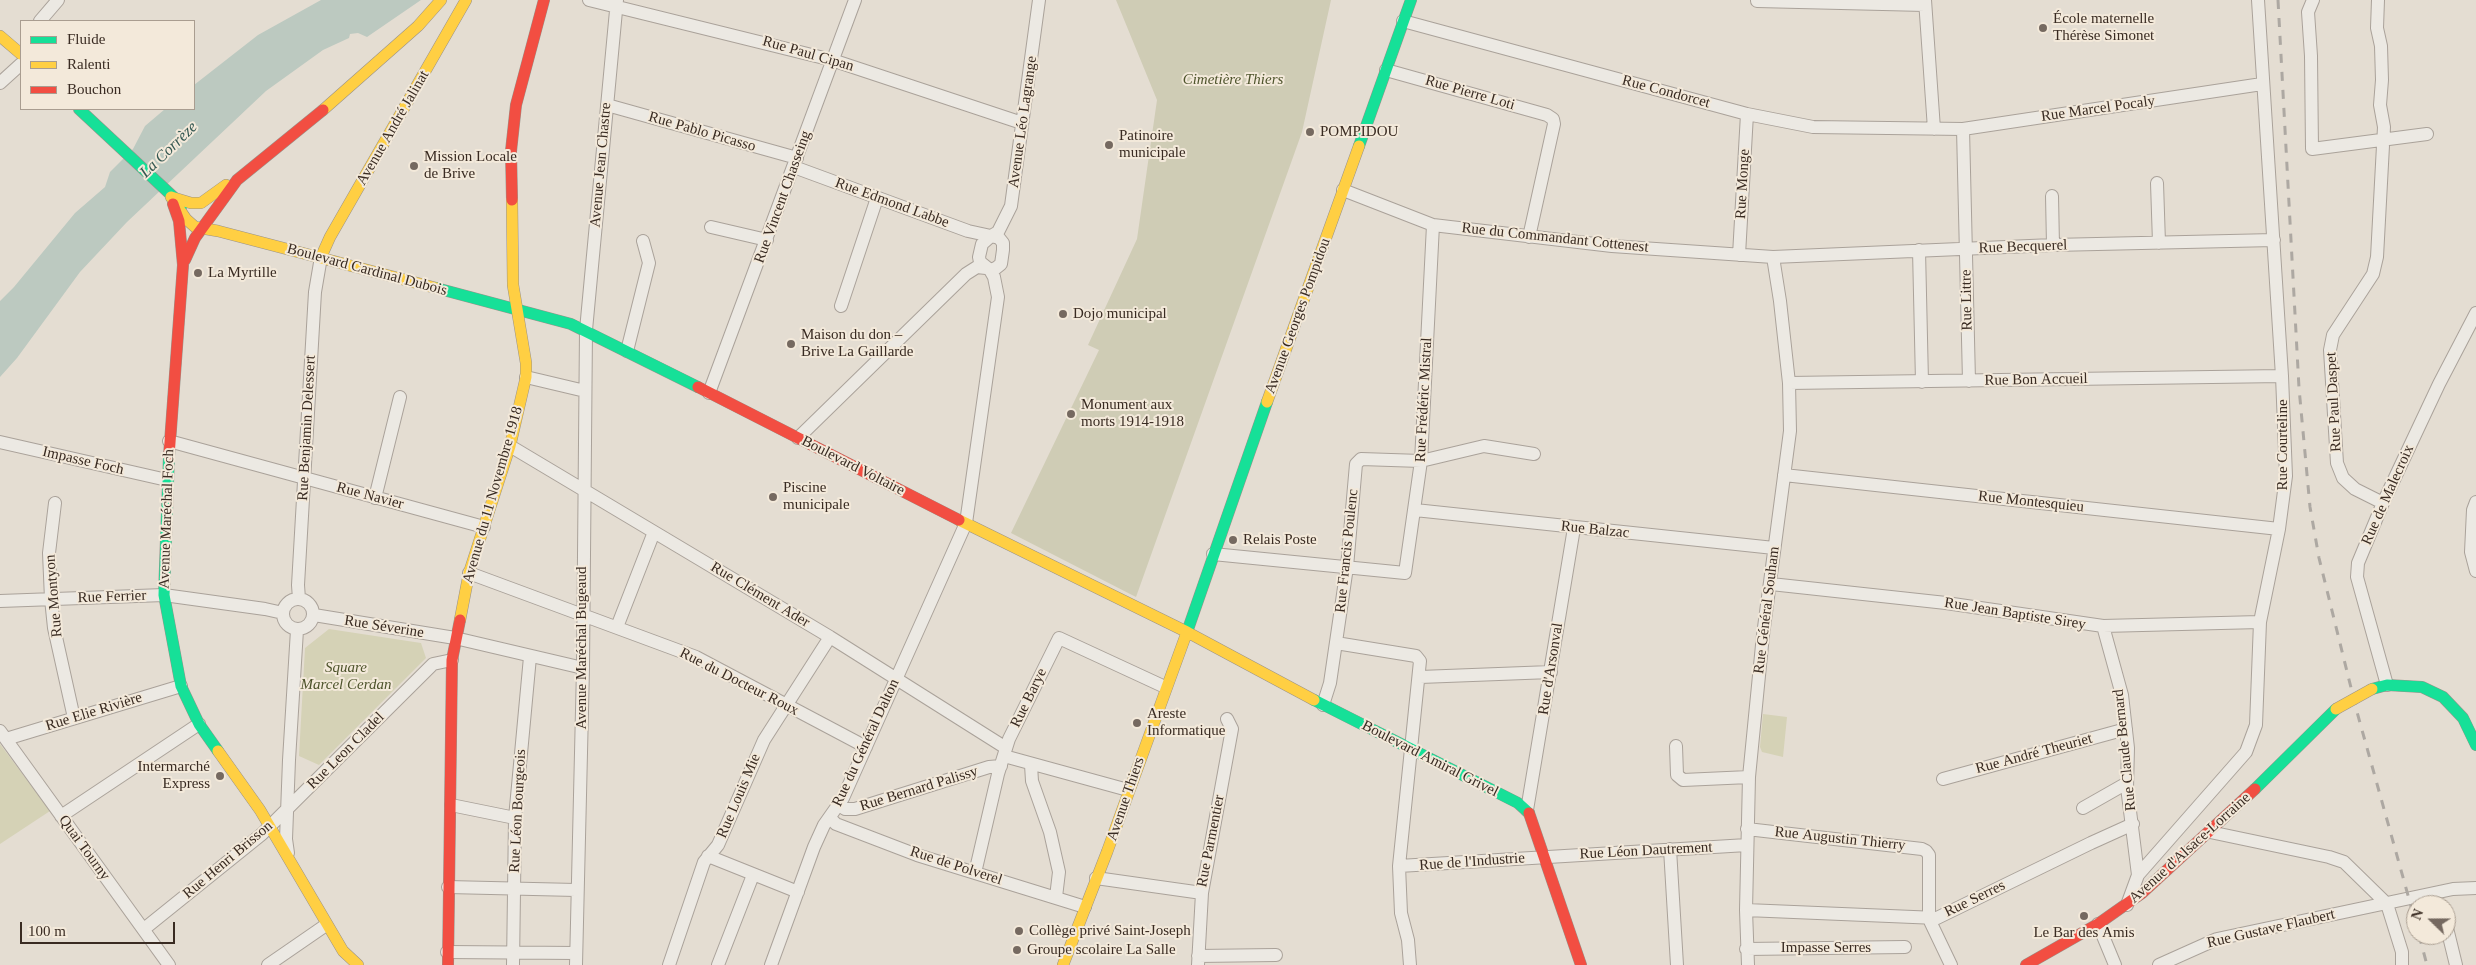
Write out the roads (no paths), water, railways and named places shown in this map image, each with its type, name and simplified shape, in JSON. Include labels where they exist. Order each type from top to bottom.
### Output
[{"type":"main road","points":[[204,225],[237,180],[340,96],[418,26],[442,0]]},
{"type":"main road","name":"Avenue André Jalinat","points":[[321,257],[330,237],[466,0]]},
{"type":"main road","name":"Avenue du 11 Novembre 1918","points":[[448,965],[452,660],[469,573],[510,446],[526,377],[526,363],[516,310],[513,247],[512,126],[544,0]]},
{"type":"main road","name":"Avenue Georges Pompidou","points":[[1187,632],[1213,554],[1411,0]]},
{"type":"main road","points":[[0,36],[20,50]]},
{"type":"main road","name":"Boulevard Cardinal Dubois","points":[[80,110],[171,197],[204,225],[218,231],[516,310]]},
{"type":"main road","points":[[171,197],[191,203],[201,203],[228,183],[237,180]]},
{"type":"main road","name":"Avenue Maréchal Foch","points":[[171,197],[179,221],[183,265],[169,441],[164,594],[181,686],[199,724],[270,826],[326,925],[343,951],[358,965]]},
{"type":"main road","name":"Avenue Maréchal Foch","points":[[183,265],[188,250],[204,225]]},
{"type":"main road","name":"Boulevard Voltaire","points":[[516,310],[586,330],[966,523],[1187,632]]},
{"type":"main road","name":"Avenue Thiers","points":[[1063,965],[1187,632]]},
{"type":"main road","name":"Boulevard Amiral Grivel","points":[[1187,632],[1323,705],[1412,749],[1527,810]]},
{"type":"main road","name":"Avenue d'Alsace-Lorraine","points":[[2026,965],[2098,924],[2126,905],[2210,832],[2288,759],[2336,709],[2372,689],[2387,686],[2422,688],[2443,697],[2463,718],[2476,745]]},
{"type":"main road","points":[[1527,810],[1545,856],[1581,965]]},
{"type":"street","points":[[41,20],[58,0]]},
{"type":"street","name":"Rue Paul Cipan","points":[[589,0],[617,3],[832,60],[1022,123]]},
{"type":"street","name":"Rue Vincent Chasseing","points":[[709,393],[855,0]]},
{"type":"street","name":"Avenue Léo Lagrange","points":[[986,240],[1002,227],[1011,206],[1038,0]]},
{"type":"street","name":"Rue Courteline","points":[[2126,905],[2138,876],[2246,752],[2256,725],[2260,622],[2279,528],[2286,476],[2274,240],[2262,84],[2258,0]]},
{"type":"street","name":"Rue Paul Daspet","points":[[2378,0],[2377,28],[2381,46],[2382,80],[2380,105],[2383,140],[2377,258],[2372,274],[2333,335],[2330,350],[2337,463],[2343,478],[2355,489],[2383,503]]},
{"type":"street","points":[[1757,1],[1925,3],[1934,129]]},
{"type":"street","name":"Avenue Jean Chastre","points":[[586,330],[617,3]]},
{"type":"street","points":[[2311,6],[2312,149],[2427,134]]},
{"type":"street","name":"Rue Condorcet","points":[[1404,21],[1747,114],[1813,127],[1934,129]]},
{"type":"street","points":[[0,83],[20,65]]},
{"type":"street","name":"Rue Pierre Loti","points":[[1386,70],[1547,115],[1553,119],[1554,124],[1529,238]]},
{"type":"street","name":"Rue Marcel Pocaly","points":[[1934,129],[1963,129],[2262,84]]},
{"type":"street","name":"Rue Pablo Picasso","points":[[607,105],[796,163]]},
{"type":"street","name":"Rue Monge","points":[[1739,255],[1747,114]]},
{"type":"street","name":"Rue Littre","points":[[1963,129],[1968,381]]},
{"type":"street","name":"Rue Edmond Labbe","points":[[796,163],[877,198],[968,231],[986,240]]},
{"type":"street","points":[[2157,183],[2159,243]]},
{"type":"street","name":"Rue du Commandant Cottenest","points":[[1343,190],[1433,225],[1529,238],[1773,257]]},
{"type":"street","points":[[2052,196],[2053,245]]},
{"type":"street","points":[[841,306],[877,198]]},
{"type":"street","points":[[966,523],[998,297],[992,267],[1012,222],[1011,206]]},
{"type":"street","name":"Rue Frédéric Mistral","points":[[1347,567],[1404,573],[1421,461],[1433,225]]},
{"type":"street","points":[[710,226],[767,240]]},
{"type":"street","points":[[992,267],[980,262],[986,240],[999,238],[1002,242]]},
{"type":"street","name":"Rue Becquerel","points":[[1773,257],[2053,245],[2274,240]]},
{"type":"street","points":[[627,351],[649,263],[643,241]]},
{"type":"street","points":[[1919,250],[1922,382]]},
{"type":"street","name":"Rue Benjamin Delessert","points":[[299,599],[298,584],[314,292],[321,257]]},
{"type":"street","name":"Rue Général Souham","points":[[1748,965],[1746,910],[1749,777],[1763,635],[1790,431],[1789,383],[1773,257]]},
{"type":"street","points":[[798,438],[966,274],[977,268],[992,267]]},
{"type":"street","name":"Rue de Malecroix","points":[[2387,686],[2357,577],[2358,563],[2383,503],[2439,384],[2476,313]]},
{"type":"street","name":"Avenue Maréchal Bugeaud","points":[[576,959],[576,890],[583,668],[583,489],[586,330]]},
{"type":"street","name":"Rue Bon Accueil","points":[[1789,383],[2282,376]]},
{"type":"street","points":[[526,377],[584,391]]},
{"type":"street","points":[[375,498],[400,397]]},
{"type":"street","name":"Rue Navier","points":[[169,441],[484,527]]},
{"type":"street","name":"Impasse Foch","points":[[0,442],[167,480]]},
{"type":"street","name":"Rue Clément Ader","points":[[510,446],[897,678],[1004,757],[1031,765],[1046,767],[1110,787],[1128,790]]},
{"type":"street","name":"Rue Francis Poulenc","points":[[1323,705],[1330,684],[1347,567],[1356,464],[1361,459],[1421,461],[1484,446],[1534,454]]},
{"type":"street","name":"Rue Montesquieu","points":[[1784,475],[2279,528]]},
{"type":"street","points":[[2476,502],[2473,510],[2470,552],[2476,571]]},
{"type":"street","name":"Rue Montyon","points":[[55,503],[49,553],[51,599],[54,628],[74,718]]},
{"type":"street","name":"Rue Balzac","points":[[1415,510],[1774,548]]},
{"type":"street","name":"Rue du Général Dalton","points":[[771,965],[814,847],[839,805],[966,523]]},
{"type":"street","name":"Rue d'Arsonval","points":[[1527,810],[1574,528]]},
{"type":"street","points":[[617,627],[654,532]]},
{"type":"street","points":[[1213,554],[1347,567]]},
{"type":"street","name":"Rue du Docteur Roux","points":[[469,573],[696,657],[866,747]]},
{"type":"street","name":"Rue Jean Baptiste Sirey","points":[[1771,584],[1899,597],[2103,626],[2260,622]]},
{"type":"street","points":[[164,594],[283,613]]},
{"type":"street","name":"Rue Ferrier","points":[[0,601],[164,594]]},
{"type":"street","points":[[299,599],[311,606],[314,616],[310,624],[297,630],[288,626],[283,613],[290,601],[299,599]]},
{"type":"street","name":"Rue Séverine","points":[[314,616],[456,638],[583,668]]},
{"type":"street","name":"Rue Claude Bernard","points":[[2103,626],[2122,695],[2128,748],[2127,783],[2138,876]]},
{"type":"street","points":[[288,808],[297,630]]},
{"type":"street","name":"Rue Louis Mie","points":[[669,965],[704,862],[718,845],[764,740],[830,637]]},
{"type":"street","name":"Rue Barye","points":[[975,873],[1004,757],[1059,638],[1165,687]]},
{"type":"street","points":[[1336,643],[1416,656],[1420,661],[1420,677],[1399,866],[1402,913],[1408,940],[1410,965]]},
{"type":"street","name":"Rue Léon Bourgeois","points":[[513,959],[515,818],[530,657]]},
{"type":"street","name":"Rue Leon Cladel","points":[[288,808],[433,664],[452,660]]},
{"type":"street","points":[[1420,677],[1551,672]]},
{"type":"street","name":"Rue Elie Rivière","points":[[3,735],[74,718],[181,686]]},
{"type":"street","name":"Rue Parmentier","points":[[1198,960],[1202,893],[1232,730],[1227,719]]},
{"type":"street","points":[[61,816],[199,724]]},
{"type":"street","name":"Rue André Theuriet","points":[[1943,779],[2126,729]]},
{"type":"street","name":"Quai Tourny","points":[[3,735],[169,965]]},
{"type":"street","points":[[1676,746],[1677,775],[1683,780],[1749,777]]},
{"type":"street","name":"Rue Bernard Palissy","points":[[839,805],[845,809],[855,809],[989,767],[1004,757]]},
{"type":"street","points":[[1031,765],[1032,781],[1050,832],[1057,865],[1058,888],[1056,897]]},
{"type":"street","points":[[2083,808],[2127,783]]},
{"type":"street","points":[[451,804],[515,818]]},
{"type":"street","name":"Rue Henri Brisson","points":[[144,930],[270,826],[288,808]]},
{"type":"street","name":"Avenue Maréchal Foch","points":[[288,808],[286,839],[289,861]]},
{"type":"street","name":"Rue de Polverel","points":[[830,818],[836,824],[909,852],[1085,907]]},
{"type":"street","name":"Rue Serres","points":[[1746,910],[1937,918],[2133,824]]},
{"type":"street","name":"Rue Augustin Thierry","points":[[1747,829],[1922,849],[1930,855],[1929,919]]},
{"type":"street","points":[[2210,832],[2330,857],[2344,862],[2387,904],[2402,952],[2402,965]]},
{"type":"street","name":"Rue Léon Dautrement","points":[[1545,856],[1747,845]]},
{"type":"street","points":[[1670,849],[1677,965]]},
{"type":"street","points":[[708,856],[798,892]]},
{"type":"street","name":"Rue de l'Industrie","points":[[1399,866],[1545,856]]},
{"type":"street","points":[[718,965],[752,875]]},
{"type":"street","points":[[1096,878],[1202,893]]},
{"type":"street","points":[[448,887],[576,890]]},
{"type":"street","name":"Rue Gustave Flaubert","points":[[2159,965],[2217,939],[2438,892],[2476,888]]},
{"type":"street","points":[[1929,919],[1951,965]]},
{"type":"street","points":[[2098,924],[2115,965]]},
{"type":"street","points":[[268,965],[326,925]]},
{"type":"street","points":[[2451,945],[2456,965]]},
{"type":"street","name":"Impasse Serres","points":[[1746,948],[1905,948]]},
{"type":"street","points":[[447,952],[513,959],[576,959]]},
{"type":"street","points":[[1198,960],[1276,955]]},
{"type":"water","name":"La Corrèze","points":[[321,0],[421,0],[367,37],[358,33],[350,34],[349,38],[323,50],[266,91],[127,222],[80,272],[17,358],[0,377],[0,301],[14,287],[75,213],[105,187],[110,172],[133,149],[145,126],[164,110],[195,110],[195,84],[258,35]]},
{"type":"railway","points":[[2278,0],[2299,388],[2310,507],[2319,558],[2357,712],[2408,895]]},
{"type":"railway","points":[[2422,945],[2427,965]]},
{"type":"place","name":"École maternelle Thérèse Simonet","points":[[2043,28]]},
{"type":"place","name":"POMPIDOU","points":[[1310,132]]},
{"type":"place","name":"Patinoire municipale","points":[[1109,145]]},
{"type":"place","name":"Mission Locale de Brive","points":[[414,166]]},
{"type":"place","name":"La Myrtille","points":[[198,273]]},
{"type":"place","name":"Dojo municipal","points":[[1063,314]]},
{"type":"place","name":"Maison du don – Brive La Gaillarde","points":[[791,344]]},
{"type":"place","name":"Monument aux morts 1914-1918","points":[[1071,414]]},
{"type":"place","name":"Piscine municipale","points":[[773,497]]},
{"type":"place","name":"Relais Poste","points":[[1233,540]]},
{"type":"place","name":"Areste Informatique","points":[[1137,723]]},
{"type":"place","name":"Intermarché Express","points":[[220,776]]},
{"type":"place","name":"Le Bar des Amis","points":[[2084,916]]},
{"type":"place","name":"Collège privé Saint-Joseph","points":[[1019,931]]},
{"type":"place","name":"Groupe scolaire La Salle","points":[[1017,950]]},
{"type":"park label","name":"Cimetière Thiers","points":[[1233,80]]},
{"type":"park label","name":"Square Marcel Cerdan","points":[[346,676]]}]
